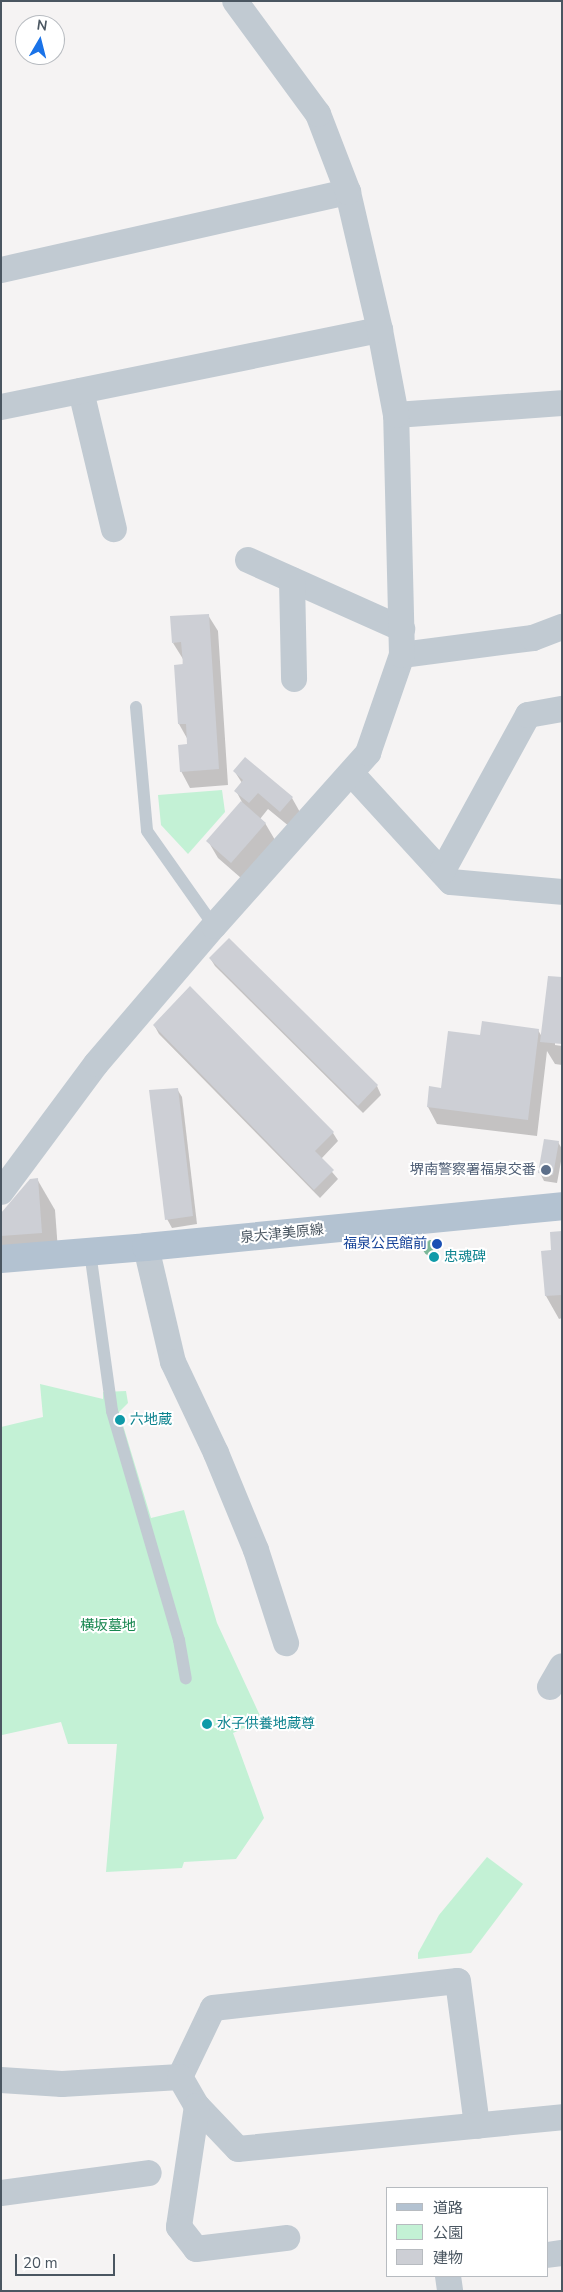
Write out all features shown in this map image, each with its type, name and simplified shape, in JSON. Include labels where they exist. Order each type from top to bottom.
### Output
[{"type":"main road","name":"泉大津美原線","points":[[1,1259],[146,1247],[562,1206]]},
{"type":"street","points":[[1,1192],[96,1064],[214,926],[368,753],[402,655],[396,415],[380,330],[348,192],[318,114],[235,1]]},
{"type":"street","points":[[1,270],[348,192]]},
{"type":"street","points":[[1,407],[380,330]]},
{"type":"street","points":[[81,391],[114,529]]},
{"type":"street","points":[[396,415],[562,403]]},
{"type":"street","points":[[248,560],[402,629]]},
{"type":"street","points":[[292,580],[294,679]]},
{"type":"street","points":[[402,655],[533,638],[562,627]]},
{"type":"street","points":[[442,872],[528,714],[562,709]]},
{"type":"street","points":[[351,773],[451,882],[562,892]]},
{"type":"street","points":[[146,1247],[173,1362],[216,1453],[256,1550],[286,1643]]},
{"type":"street","points":[[180,2077],[213,2008],[458,1981],[477,2126]]},
{"type":"street","points":[[1,2080],[62,2084],[180,2077]]},
{"type":"street","points":[[180,2077],[197,2106],[238,2149],[562,2117]]},
{"type":"street","points":[[197,2106],[179,2227],[196,2249],[287,2238]]},
{"type":"street","points":[[1,2193],[150,2173]]},
{"type":"street","points":[[548,2255],[562,2253]]},
{"type":"street","points":[[448,2277],[450,2291]]},
{"type":"lane","points":[[136,707],[147,830],[214,926]]},
{"type":"lane","points":[[90,1252],[112,1412],[179,1640],[186,1678]]},
{"type":"green space","points":[[222,790],[225,812],[188,854],[161,825],[158,795]]},
{"type":"green space","name":"横坂墓地","points":[[40,1384],[103,1399],[103,1392],[126,1391],[128,1403],[119,1412],[151,1518],[184,1510],[217,1623],[262,1720],[233,1733],[264,1818],[236,1859],[184,1862],[182,1868],[106,1872],[117,1744],[68,1744],[61,1722],[2,1735],[1,1427],[43,1417]]},
{"type":"green space","points":[[487,1857],[523,1884],[471,1953],[418,1959],[418,1953],[439,1915]]},
{"type":"building","points":[[209,614],[219,769],[180,772],[178,745],[187,744],[186,724],[178,724],[174,665],[183,664],[181,642],[172,643],[170,616]]},
{"type":"building","points":[[245,757],[293,797],[280,812],[258,793],[249,803],[234,791],[243,780],[233,771]]},
{"type":"building","points":[[241,801],[266,823],[231,863],[206,841]]},
{"type":"building","points":[[229,938],[378,1085],[358,1106],[209,958]]},
{"type":"building","points":[[548,976],[562,977],[562,1044],[540,1042]]},
{"type":"building","points":[[190,986],[334,1132],[315,1151],[334,1170],[314,1190],[153,1025]]},
{"type":"building","points":[[482,1021],[539,1029],[528,1120],[427,1107],[429,1086],[441,1088],[448,1031],[480,1035]]},
{"type":"building","points":[[178,1088],[193,1216],[165,1220],[149,1090]]},
{"type":"building","points":[[544,1139],[559,1141],[553,1175],[538,1173]]},
{"type":"building","points":[[38,1178],[42,1233],[1,1236],[1,1213],[30,1179]]},
{"type":"building","points":[[562,1231],[562,1295],[545,1296],[541,1251],[551,1250],[550,1232]]},
{"type":"place","name":"堺南警察署福泉交番","points":[[546,1170]]},
{"type":"place","name":"福泉公民館前","points":[[437,1244]]},
{"type":"place","name":"忠魂碑","points":[[434,1257]]},
{"type":"place","name":"六地蔵","points":[[120,1420]]},
{"type":"place","name":"水子供養地蔵尊","points":[[207,1724]]}]
